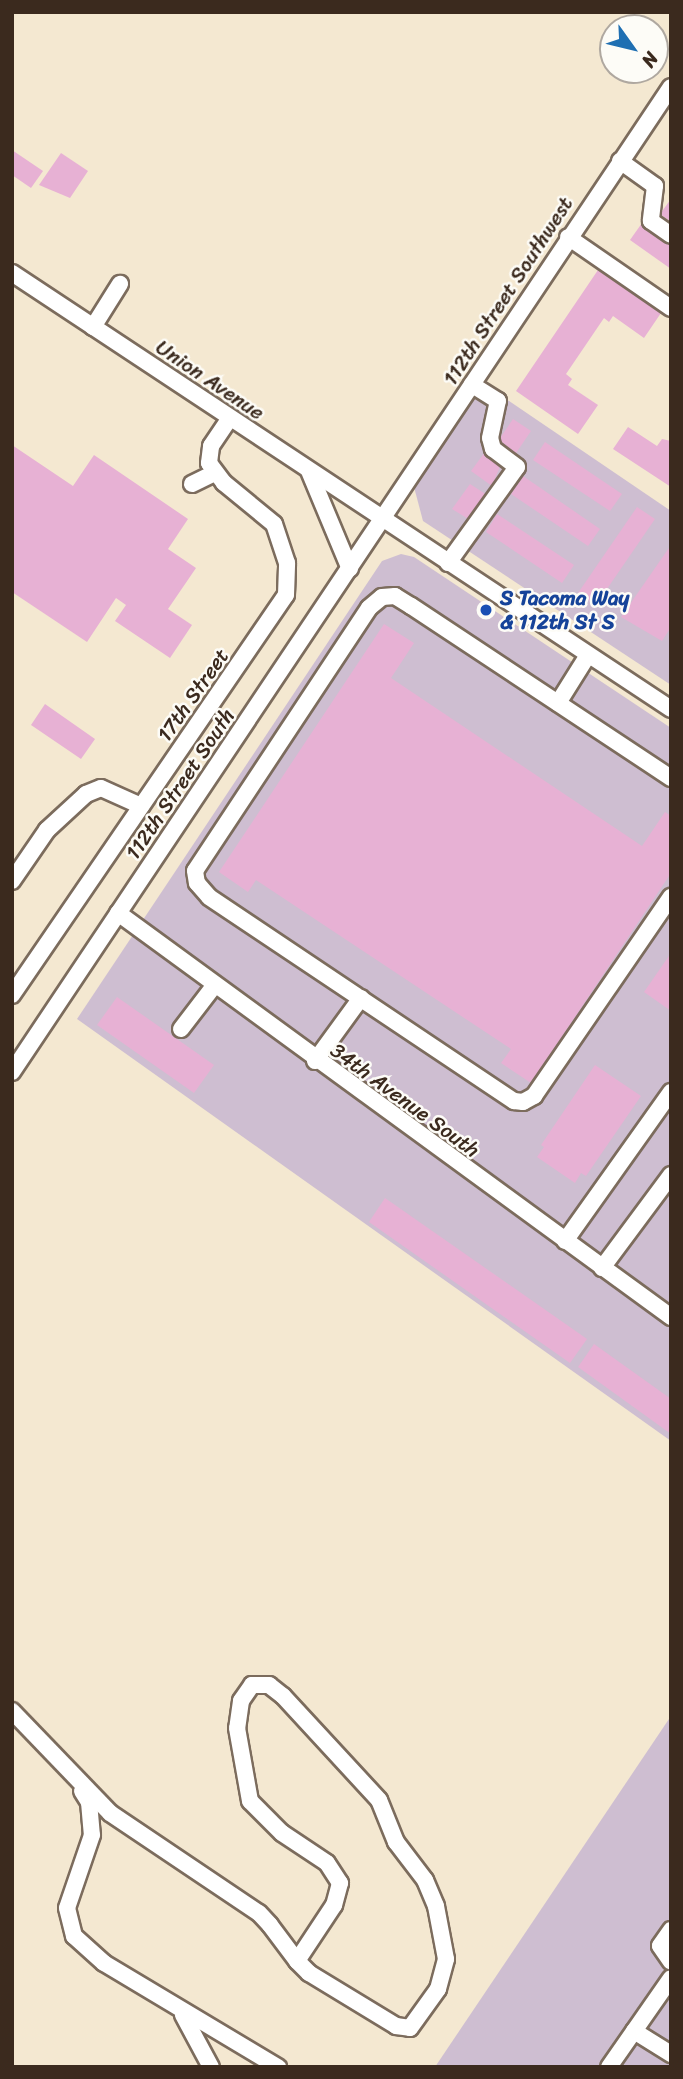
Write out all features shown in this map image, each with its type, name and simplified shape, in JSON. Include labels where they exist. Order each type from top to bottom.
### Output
[{"type":"street","name":"112th Street Southwest","points":[[383,521],[568,237],[671,87]]},
{"type":"street","points":[[620,161],[663,183],[651,221],[671,234]]},
{"type":"street","points":[[568,237],[671,309]]},
{"type":"street","name":"Union Avenue","points":[[12,274],[671,709]]},
{"type":"street","points":[[93,327],[120,284]]},
{"type":"street","points":[[448,563],[517,467],[493,449],[490,438],[498,401],[472,385]]},
{"type":"street","points":[[192,484],[215,473],[208,453],[229,419]]},
{"type":"street","points":[[308,469],[350,569]]},
{"type":"street","name":"17th Street","points":[[12,995],[280,607],[289,578],[284,547],[271,520],[215,473]]},
{"type":"street","name":"112th Street South","points":[[12,1072],[383,521]]},
{"type":"street","points":[[671,778],[403,601],[395,596],[382,597],[369,608],[202,856],[195,871],[197,883],[209,897],[514,1101],[523,1102],[534,1096],[671,897]]},
{"type":"street","points":[[558,703],[588,655]]},
{"type":"street","points":[[12,881],[47,830],[86,794],[101,788],[141,806]]},
{"type":"street","name":"34th Avenue South","points":[[118,913],[315,1060],[671,1317]]},
{"type":"street","points":[[181,1029],[214,986]]},
{"type":"street","points":[[315,1060],[360,998]]},
{"type":"street","points":[[565,1241],[671,1092]]},
{"type":"street","points":[[602,1268],[671,1175]]},
{"type":"street","points":[[63,1767],[130,1828],[259,1913],[297,1961],[326,1985],[396,2026],[410,2028],[438,1989],[446,1959],[444,1933],[425,1880],[396,1842],[379,1800],[283,1696],[260,1682],[245,1692],[237,1715],[244,1786],[262,1816],[327,1863],[340,1883],[334,1905],[297,1961]]},
{"type":"street","points":[[12,1711],[63,1767],[85,1796],[92,1817],[87,1854],[66,1908],[67,1923],[86,1949],[278,2067]]},
{"type":"street","points":[[671,1930],[660,1946],[671,1962]]},
{"type":"street","points":[[609,2067],[634,2031],[664,2002],[671,1978]]},
{"type":"street","points":[[174,2005],[191,2025],[211,2067]]},
{"type":"street","points":[[634,2031],[671,2054]]},
{"type":"shaded area","points":[[484,384],[671,511],[671,685],[423,521],[414,487]]},
{"type":"shaded area","points":[[401,554],[414,557],[671,728],[671,1441],[77,1019],[382,561]]},
{"type":"shaded area","points":[[671,1716],[671,2067],[435,2067]]},
{"type":"building","points":[[12,150],[43,171],[31,188],[12,175]]},
{"type":"building","points":[[61,153],[88,171],[70,198],[39,185]]},
{"type":"building","points":[[671,199],[671,222],[660,214]]},
{"type":"building","points":[[642,223],[671,243],[671,269],[630,240]]},
{"type":"building","points":[[598,270],[661,313],[644,338],[613,316],[609,322],[604,318],[566,374],[572,379],[568,385],[598,405],[578,434],[516,391]]},
{"type":"building","points":[[513,419],[531,431],[514,456],[496,444]]},
{"type":"building","points":[[628,427],[657,446],[662,439],[671,441],[671,487],[613,449]]},
{"type":"building","points":[[545,442],[622,494],[610,511],[533,460]]},
{"type":"building","points":[[12,445],[73,486],[94,455],[188,519],[168,549],[196,568],[168,609],[192,625],[170,658],[115,621],[126,605],[116,598],[87,642],[12,592]]},
{"type":"building","points":[[485,452],[501,464],[492,486],[471,471]]},
{"type":"building","points":[[523,476],[600,529],[588,546],[511,494]]},
{"type":"building","points":[[470,484],[487,495],[470,520],[452,509]]},
{"type":"building","points":[[637,507],[655,519],[596,605],[578,593]]},
{"type":"building","points":[[497,514],[574,565],[562,583],[486,532]]},
{"type":"building","points":[[671,545],[671,627],[662,641],[621,617]]},
{"type":"building","points":[[384,624],[414,643],[391,678],[642,846],[665,812],[671,816],[671,873],[531,1083],[501,1063],[511,1049],[256,880],[248,892],[219,872]]},
{"type":"building","points":[[45,704],[95,739],[81,759],[31,725]]},
{"type":"building","points":[[671,953],[671,1011],[644,992]]},
{"type":"building","points":[[117,997],[214,1065],[194,1093],[97,1025]]},
{"type":"building","points":[[595,1065],[641,1096],[586,1176],[581,1173],[575,1183],[537,1157],[544,1147],[541,1145]]},
{"type":"building","points":[[385,1198],[587,1339],[570,1363],[369,1222]]},
{"type":"building","points":[[594,1344],[671,1399],[671,1434],[578,1367]]},
{"type":"place","name":"S Tacoma Way & 112th St S","points":[[486,610]]}]
